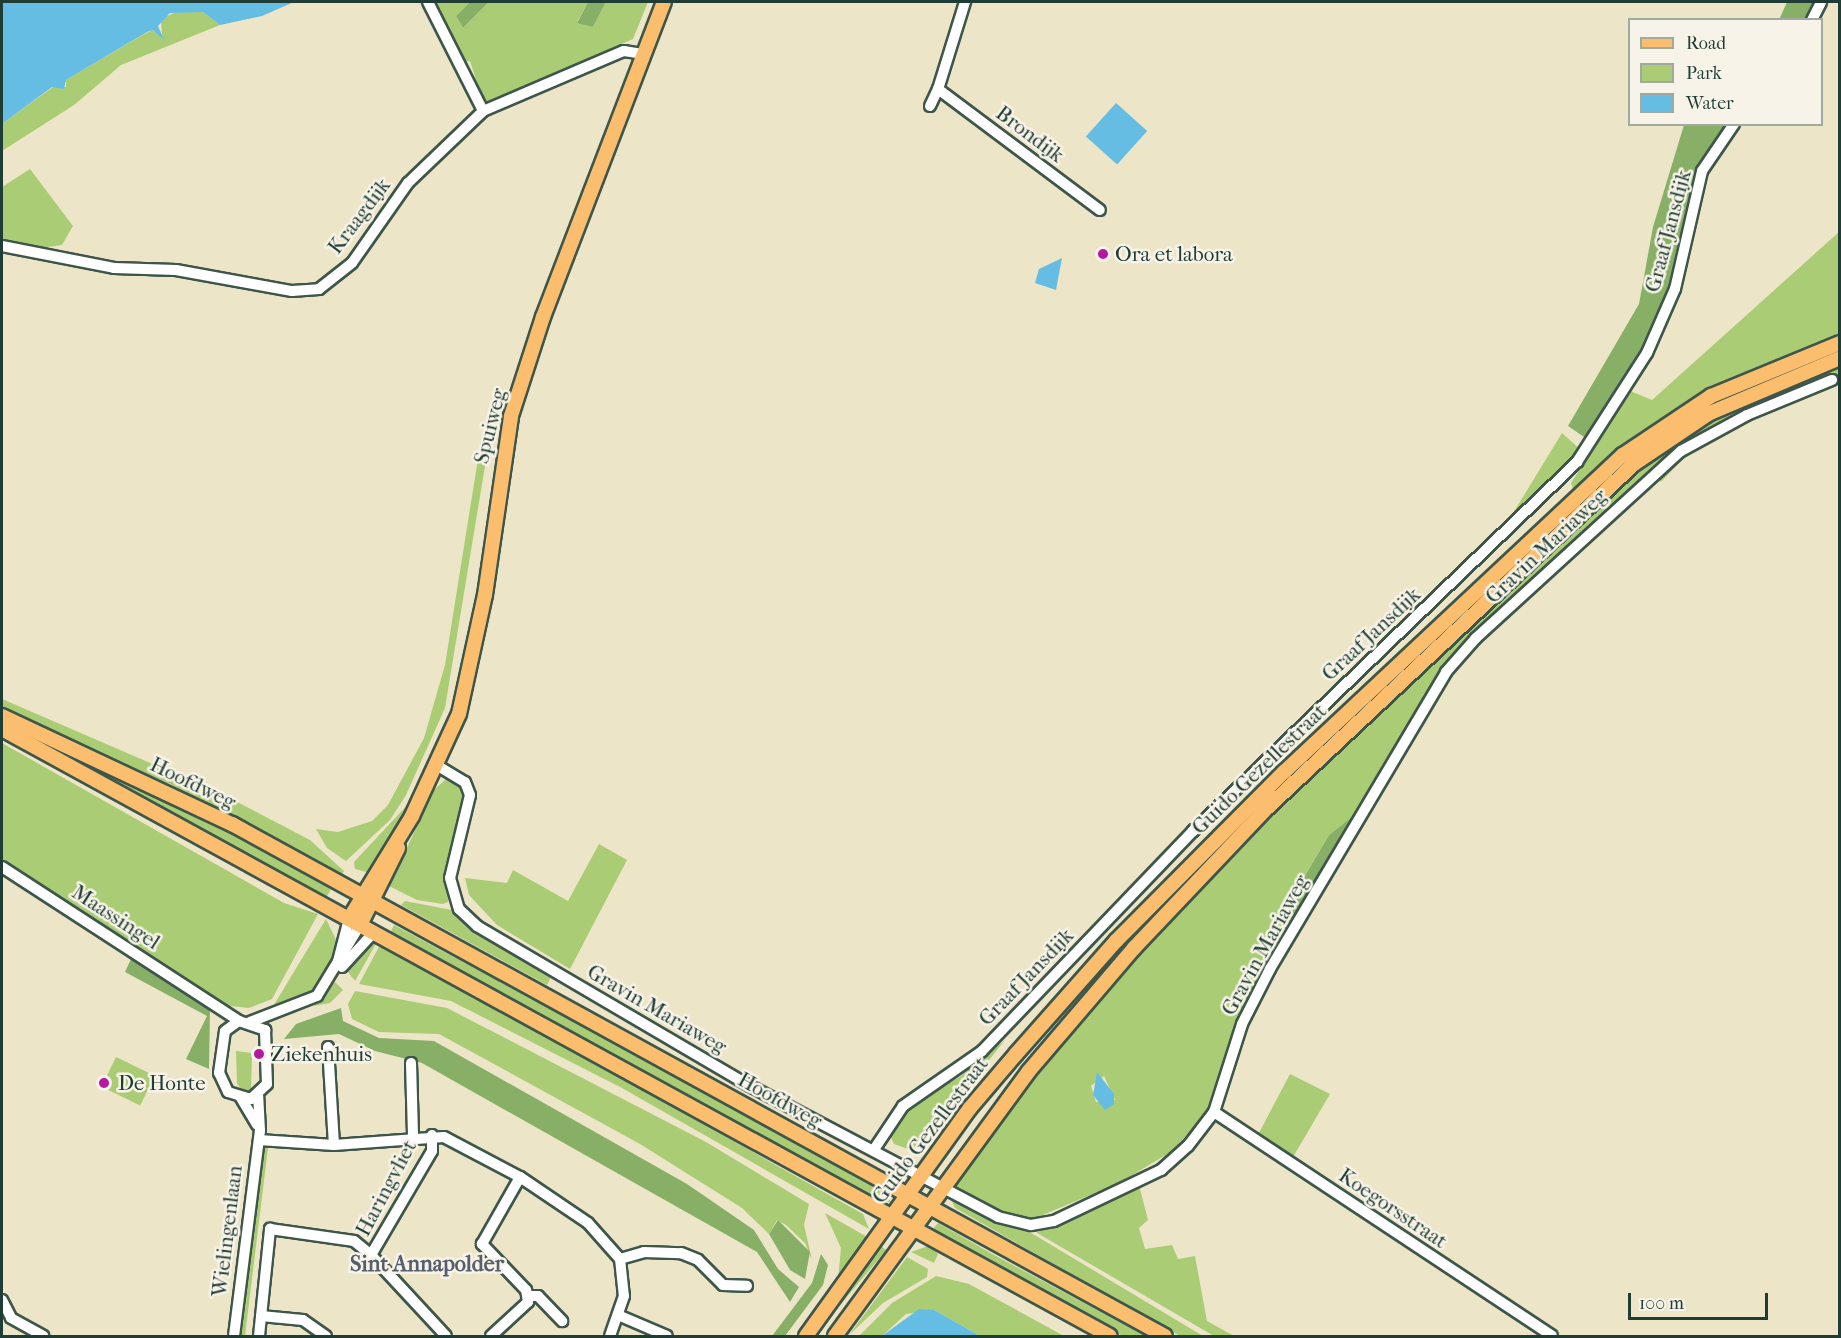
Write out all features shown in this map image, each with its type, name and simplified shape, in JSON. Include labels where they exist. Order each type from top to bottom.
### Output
[{"type":"main road","name":"Spuiweg","points":[[369,898],[438,766],[459,714],[471,661],[511,416],[543,317],[664,2]]},
{"type":"main road","name":"Guido Gezellestraat","points":[[806,1336],[907,1193],[1016,1054],[1213,841],[1623,455],[1711,396],[1839,343]]},
{"type":"main road","name":"Guido Gezellestraat","points":[[835,1336],[1029,1071],[1141,939],[1265,810],[1456,628],[1670,437],[1710,412],[1839,358]]},
{"type":"main road","name":"Hoofdweg","points":[[2,716],[232,824],[1165,1336]]},
{"type":"main road","name":"Hoofdweg","points":[[2,729],[1110,1336]]},
{"type":"main road","points":[[355,922],[369,898]]},
{"type":"street","points":[[428,2],[483,111]]},
{"type":"street","points":[[930,106],[938,89],[965,2]]},
{"type":"street","points":[[1813,18],[1821,2]]},
{"type":"street","name":"Kraagdijk","points":[[2,246],[114,268],[176,270],[292,291],[319,289],[352,263],[408,183],[483,111],[624,51],[644,54]]},
{"type":"street","name":"Brondijk","points":[[938,89],[1100,210]]},
{"type":"street","name":"Graaf Jansdijk","points":[[875,1148],[903,1106],[982,1051],[1193,831],[1577,462],[1647,352],[1675,289],[1702,171],[1733,126]]},
{"type":"street","name":"Gravin Mariaweg","points":[[438,766],[465,782],[471,795],[450,878],[459,909],[477,926],[750,1086],[875,1148],[1017,1223],[1054,1221],[1161,1170],[1188,1146],[1214,1112],[1242,1024],[1270,969],[1454,664],[1681,451],[1747,415],[1833,380]]},
{"type":"street","name":"Maassingel","points":[[2,867],[209,1000]]},
{"type":"street","points":[[336,971],[355,922]]},
{"type":"street","points":[[225,1030],[317,996],[336,971],[373,933]]},
{"type":"street","points":[[209,1000],[245,1022],[265,1030]]},
{"type":"street","points":[[209,1000],[225,1030],[219,1073],[228,1092],[241,1098],[258,1096],[268,1078],[265,1030],[287,1009]]},
{"type":"street","points":[[328,1047],[334,1145]]},
{"type":"street","points":[[411,1063],[413,1135]]},
{"type":"street","name":"Wielingenlaan","points":[[234,1336],[259,1136],[258,1096]]},
{"type":"street","points":[[241,1098],[259,1136],[334,1145],[413,1135],[432,1135],[520,1177],[588,1223],[620,1259],[624,1296],[610,1336]]},
{"type":"street","name":"Koegorsstraat","points":[[1214,1112],[1551,1336]]},
{"type":"street","name":"Haringvliet","points":[[432,1135],[432,1151],[371,1255],[446,1336]]},
{"type":"street","points":[[520,1177],[482,1244],[529,1296]]},
{"type":"street","points":[[259,1336],[270,1229],[354,1241],[371,1255]]},
{"type":"street","points":[[620,1259],[644,1252],[681,1253],[698,1260],[723,1285],[747,1286]]},
{"type":"street","points":[[490,1336],[529,1296],[538,1296],[562,1321]]},
{"type":"street","points":[[2,1300],[11,1318],[43,1336]]},
{"type":"street","points":[[618,1315],[667,1336]]},
{"type":"street","points":[[261,1316],[303,1320],[326,1336]]},
{"type":"green space","points":[[432,2],[470,2],[456,16],[463,28],[489,2],[588,2],[577,22],[593,27],[606,2],[648,2],[633,39],[484,105],[470,61],[463,62]]},
{"type":"green space","points":[[470,2],[489,2],[463,28],[456,16]]},
{"type":"green space","points":[[588,2],[606,2],[593,27],[577,23]]},
{"type":"green space","points":[[1787,2],[1819,2],[1811,18],[1780,18]]},
{"type":"green space","points":[[182,9],[203,12],[220,25],[121,65],[74,105],[2,151],[2,124],[53,87],[66,87],[66,80],[146,33],[153,30],[162,37],[161,19]]},
{"type":"green space","points":[[1684,126],[1729,126],[1698,173],[1666,302],[1639,361],[1587,439],[1568,426],[1639,304],[1653,227]]},
{"type":"green space","points":[[30,169],[73,226],[62,245],[41,248],[2,241],[2,187]]},
{"type":"green space","points":[[1839,232],[1839,336],[1680,407],[1574,492],[1571,483],[1630,391],[1652,400]]},
{"type":"green space","points":[[1839,364],[1839,383],[1747,418],[1693,448],[1661,482],[1652,472],[1483,626],[1357,813],[1329,835],[1285,908],[1297,916],[1242,1011],[1207,1111],[1174,1150],[1119,1183],[1033,1219],[996,1209],[954,1186],[1035,1070],[1184,900],[1313,772],[1644,463],[1705,422]],"holes":[[[1104,1076],[1115,1100],[1096,1102],[1091,1086]]]},
{"type":"green space","points":[[1562,433],[1582,451],[1507,523]]},
{"type":"green space","points":[[481,440],[489,442],[445,708],[406,795],[390,820],[346,861],[327,848],[316,829],[338,832],[372,821],[388,805],[424,738],[445,665]]},
{"type":"green space","points":[[2,699],[222,794],[310,840],[344,871],[341,877],[170,784],[2,713]]},
{"type":"green space","points":[[2,743],[284,903],[318,914],[272,999],[249,1008],[221,1005],[2,862]]},
{"type":"green space","points":[[92,767],[223,827],[332,886],[330,891],[326,898]]},
{"type":"green space","points":[[446,779],[458,781],[465,792],[447,861],[448,902],[443,904],[417,900],[389,886],[434,790]]},
{"type":"green space","points":[[412,800],[370,873],[355,869],[354,862]]},
{"type":"green space","points":[[1357,813],[1297,916],[1285,909],[1329,835]]},
{"type":"green space","points":[[599,844],[627,860],[570,969],[497,925],[469,895],[465,878],[507,883],[513,870],[568,901]]},
{"type":"green space","points":[[405,901],[457,911],[481,935],[551,977],[547,985],[401,905]]},
{"type":"green space","points":[[326,919],[337,942],[320,989],[269,1013]]},
{"type":"green space","points":[[394,925],[882,1187],[891,1202],[881,1202],[443,964],[390,933]]},
{"type":"green space","points":[[377,942],[355,981],[345,968],[369,943]]},
{"type":"green space","points":[[381,943],[863,1214],[869,1229],[622,1088],[451,1001],[359,984]]},
{"type":"green space","points":[[131,959],[210,1008],[209,1069],[186,1059],[207,1016],[125,972]]},
{"type":"green space","points":[[335,982],[343,990],[330,1003],[314,1006]]},
{"type":"green space","points":[[355,991],[447,1008],[706,1142],[809,1204],[804,1225],[812,1260],[805,1243],[786,1225],[777,1220],[769,1234],[742,1208],[640,1144],[439,1034],[379,1032],[352,1019],[348,1004]]},
{"type":"green space","points":[[341,1008],[343,1021],[379,1038],[434,1041],[687,1184],[754,1230],[778,1269],[799,1287],[790,1302],[757,1252],[422,1063],[375,1051],[339,1034],[284,1039],[296,1024]]},
{"type":"green space","points":[[1005,1040],[916,1152],[894,1144],[889,1133],[910,1106],[961,1076]]},
{"type":"green space","points":[[236,1051],[252,1053],[251,1093],[244,1093],[237,1084]]},
{"type":"green space","points":[[116,1057],[155,1076],[140,1106],[102,1087]]},
{"type":"green space","points":[[1290,1074],[1330,1094],[1293,1157],[1259,1133]]},
{"type":"green space","points":[[261,1147],[268,1148],[245,1336],[239,1336]]},
{"type":"green space","points":[[1139,1185],[1148,1220],[1139,1228],[1145,1249],[1172,1245],[1178,1259],[1195,1256],[1207,1321],[1234,1336],[1214,1336],[1037,1233],[1037,1228]]},
{"type":"green space","points":[[950,1197],[1023,1228],[1203,1336],[1180,1336],[955,1208]]},
{"type":"green space","points":[[825,1213],[869,1238],[838,1280],[841,1248]]},
{"type":"green space","points":[[778,1220],[810,1252],[805,1279],[790,1270],[769,1234]]},
{"type":"green space","points":[[938,1223],[1146,1336],[1123,1336],[943,1239],[932,1230]]},
{"type":"green space","points":[[880,1245],[886,1250],[814,1336],[808,1331]]},
{"type":"green space","points":[[931,1245],[938,1254],[934,1263],[911,1252]]},
{"type":"green space","points":[[821,1254],[828,1265],[823,1285],[785,1336],[772,1336],[812,1283]]},
{"type":"green space","points":[[907,1257],[928,1269],[927,1277],[883,1303],[849,1335]]},
{"type":"green space","points":[[936,1276],[969,1284],[1064,1336],[980,1336],[934,1310],[906,1314],[882,1336],[859,1336],[892,1303]]},
{"type":"water","points":[[2,2],[294,2],[262,16],[220,25],[203,12],[170,13],[158,26],[164,40],[153,30],[147,32],[66,80],[64,89],[52,87],[2,124]]},
{"type":"water","points":[[1116,103],[1147,131],[1117,165],[1086,136]]},
{"type":"water","points":[[1062,258],[1056,290],[1035,283],[1039,269]]},
{"type":"water","points":[[1097,1072],[1114,1094],[1114,1104],[1105,1110],[1093,1095]]},
{"type":"water","points":[[919,1309],[934,1310],[980,1336],[882,1336]]},
{"type":"place","name":"Ora et labora","points":[[1103,254]]},
{"type":"place","name":"Ziekenhuis","points":[[259,1054]]},
{"type":"place","name":"De Honte","points":[[104,1083]]},
{"type":"district","name":"Sint Annapolder","points":[[427,1265]]}]
